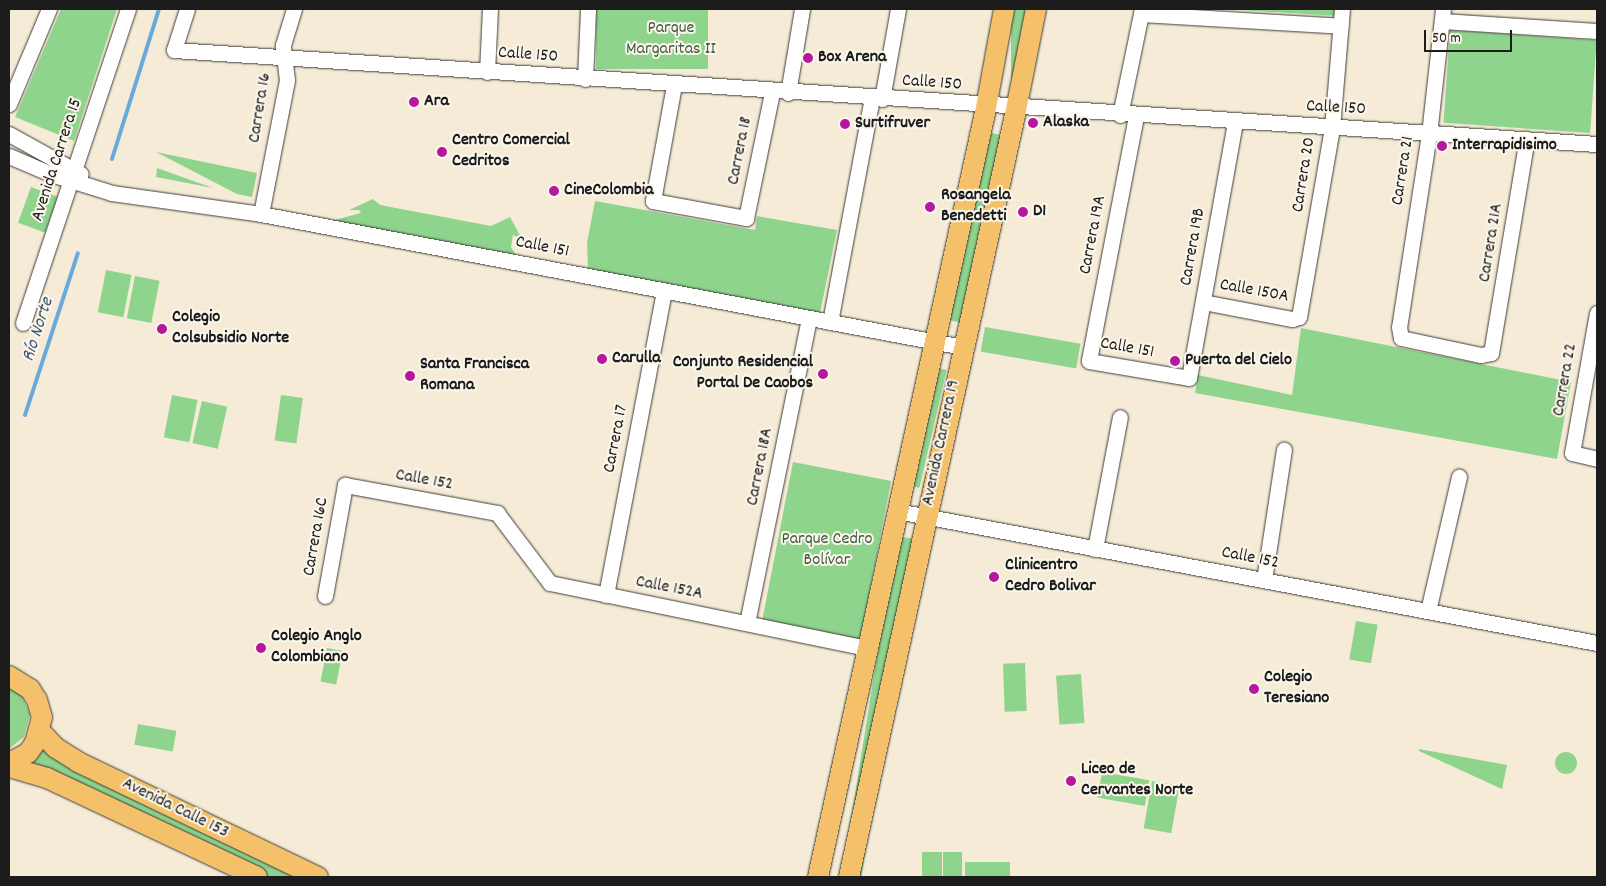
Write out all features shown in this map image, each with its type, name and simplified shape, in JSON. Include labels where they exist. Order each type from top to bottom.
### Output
[{"type":"main road","name":"Avenida Carrera 19","points":[[818,877],[933,341],[986,106],[1004,9]]},
{"type":"main road","name":"Avenida Carrera 19","points":[[849,877],[963,347],[1017,108],[1036,9]]},
{"type":"main road","points":[[9,676],[21,682],[37,700],[42,717],[40,731],[28,753],[9,763]]},
{"type":"main road","name":"Avenida Calle 153","points":[[40,731],[56,748],[78,762],[318,877]]},
{"type":"main road","name":"Avenida Calle 153","points":[[9,768],[47,778],[257,877]]},
{"type":"street","points":[[9,104],[49,9]]},
{"type":"street","name":"Avenida Carrera 15","points":[[23,324],[128,9]]},
{"type":"street","name":"Calle 150","points":[[187,9],[174,50],[877,99],[1597,144]]},
{"type":"street","name":"Carrera 16","points":[[262,214],[287,80],[283,45],[294,9]]},
{"type":"street","points":[[486,72],[490,9]]},
{"type":"street","points":[[585,79],[588,9]]},
{"type":"street","points":[[788,92],[802,9]]},
{"type":"street","points":[[830,322],[898,9]]},
{"type":"street","name":"Carrera 20","points":[[1299,317],[1332,128],[1342,9]]},
{"type":"street","points":[[1120,115],[1141,11],[1341,26]]},
{"type":"street","points":[[1443,15],[1597,31]]},
{"type":"street","name":"Carrera 21","points":[[1443,15],[1429,134],[1399,327],[1401,338],[1481,355],[1491,352]]},
{"type":"street","name":"Carrera 18","points":[[674,85],[653,201],[746,218],[772,92]]},
{"type":"street","name":"Carrera 19A","points":[[1089,362],[1136,116]]},
{"type":"street","name":"Carrera 19B","points":[[1189,378],[1235,122]]},
{"type":"street","name":"Calle 151","points":[[9,134],[72,176]]},
{"type":"street","name":"Carrera 21A","points":[[1491,352],[1528,140]]},
{"type":"street","name":"Calle 151","points":[[9,156],[72,176],[112,193],[262,214],[963,347]]},
{"type":"street","name":"Carrera 17","points":[[606,595],[664,290]]},
{"type":"street","name":"Calle 150A","points":[[1203,302],[1292,319],[1299,317]]},
{"type":"street","name":"Carrera 22","points":[[1597,313],[1572,453],[1597,459]]},
{"type":"street","name":"Carrera 18A","points":[[747,624],[808,318]]},
{"type":"street","name":"Calle 151","points":[[1089,362],[1189,378]]},
{"type":"street","points":[[1095,548],[1120,416]]},
{"type":"street","points":[[1264,580],[1284,450]]},
{"type":"street","points":[[1428,611],[1459,477]]},
{"type":"street","name":"Calle 152","points":[[345,485],[497,513]]},
{"type":"street","name":"Carrera 16C","points":[[325,596],[345,485]]},
{"type":"street","name":"Calle 152","points":[[897,511],[1428,611],[1597,640]]},
{"type":"street","name":"Calle 152A","points":[[497,513],[550,583],[867,648]]},
{"type":"green space","points":[[61,9],[117,9],[74,141],[15,117]]},
{"type":"green space","name":"Parque Margaritas II","points":[[596,9],[708,9],[708,69],[596,69]]},
{"type":"green space","points":[[1011,9],[1029,9],[1029,79],[1011,79]]},
{"type":"green space","points":[[1224,9],[1337,9],[1337,16]]},
{"type":"green space","points":[[1450,30],[1597,40],[1590,133],[1444,123]]},
{"type":"green space","points":[[987,132],[1006,136],[966,324],[947,320]]},
{"type":"green space","points":[[156,152],[257,173],[252,197],[237,194]]},
{"type":"green space","points":[[157,168],[213,188],[156,177]]},
{"type":"green space","points":[[31,187],[58,197],[45,233],[18,223]]},
{"type":"green space","points":[[373,199],[380,205],[491,226],[510,217],[522,239],[513,235],[511,247],[517,257],[331,221],[361,213],[359,210],[349,210]]},
{"type":"green space","points":[[595,201],[755,230],[757,216],[837,230],[820,313],[588,269],[587,243]]},
{"type":"green space","points":[[106,270],[132,275],[123,317],[98,312]]},
{"type":"green space","points":[[135,276],[160,281],[151,323],[127,318]]},
{"type":"green space","points":[[985,327],[1081,344],[1076,368],[981,352]]},
{"type":"green space","points":[[1301,328],[1571,382],[1557,459],[1195,393],[1198,375],[1292,395]]},
{"type":"green space","points":[[934,367],[947,370],[919,488],[907,485]]},
{"type":"green space","points":[[172,395],[198,400],[189,442],[164,437]]},
{"type":"green space","points":[[281,395],[303,398],[296,444],[275,441]]},
{"type":"green space","points":[[202,401],[227,407],[218,449],[192,443]]},
{"type":"green space","name":"Parque Cedro Bolívar","points":[[793,462],[891,481],[860,642],[762,623]]},
{"type":"green space","points":[[896,536],[915,539],[861,877],[842,877]]},
{"type":"green space","points":[[1356,621],[1378,625],[1371,663],[1349,659]]},
{"type":"green space","points":[[327,648],[343,651],[336,684],[321,681]]},
{"type":"green space","points":[[1025,663],[1027,711],[1005,712],[1003,664]]},
{"type":"green space","points":[[1081,674],[1084,723],[1059,725],[1056,676]]},
{"type":"green space","points":[[9,684],[20,692],[30,714],[24,737],[9,749]]},
{"type":"green space","points":[[138,724],[176,731],[173,751],[134,745]]},
{"type":"green space","points":[[40,746],[53,756],[308,877],[270,877],[24,761]]},
{"type":"green space","points":[[1419,749],[1507,765],[1502,789],[1419,751]]},
{"type":"green space","points":[[1566,752],[1574,755],[1577,763],[1574,771],[1566,774],[1558,771],[1555,763],[1558,755]]},
{"type":"green space","points":[[1102,772],[1149,780],[1145,806],[1097,798]]},
{"type":"green space","points":[[1152,781],[1180,786],[1171,833],[1144,828]]},
{"type":"green space","points":[[922,852],[942,852],[942,877],[922,877]]},
{"type":"green space","points":[[943,852],[962,852],[962,877],[943,877]]},
{"type":"green space","points":[[965,862],[1010,862],[1010,877],[965,877]]},
{"type":"waterway","name":"Río Norte","points":[[112,159],[159,9]]},
{"type":"waterway","name":"Río Norte","points":[[25,415],[78,253]]},
{"type":"place","name":"Box Arena","points":[[808,58]]},
{"type":"place","name":"Ara","points":[[414,102]]},
{"type":"place","name":"Alaska","points":[[1033,123]]},
{"type":"place","name":"Surtifruver","points":[[845,124]]},
{"type":"place","name":"Interrapidisimo","points":[[1442,146]]},
{"type":"place","name":"Centro Comercial Cedritos","points":[[442,152]]},
{"type":"place","name":"CineColombia","points":[[554,191]]},
{"type":"place","name":"Rosangela Benedetti","points":[[930,207]]},
{"type":"place","name":"D1","points":[[1023,212]]},
{"type":"place","name":"Colegio Colsubsidio Norte","points":[[162,329]]},
{"type":"place","name":"Carulla","points":[[602,359]]},
{"type":"place","name":"Puerta del Cielo","points":[[1175,361]]},
{"type":"place","name":"Conjunto Residencial Portal De Caobos","points":[[823,374]]},
{"type":"place","name":"Santa Francisca Romana","points":[[410,376]]},
{"type":"place","name":"Clinicentro Cedro Bolivar","points":[[994,577]]},
{"type":"place","name":"Colegio Anglo Colombiano","points":[[261,648]]},
{"type":"place","name":"Colegio Teresiano","points":[[1254,689]]},
{"type":"place","name":"Liceo de Cervantes Norte","points":[[1071,781]]}]
